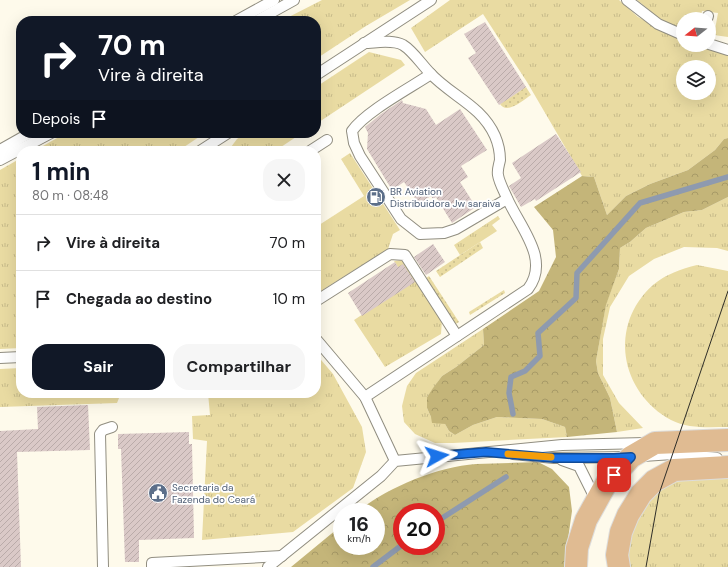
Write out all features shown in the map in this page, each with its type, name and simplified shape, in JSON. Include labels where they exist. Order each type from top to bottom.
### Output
[{"type":"main road","points":[[576,567],[577,548],[586,520],[606,484],[631,457],[655,443],[719,440]]},
{"type":"main road","points":[[619,567],[617,555],[621,532],[628,514],[641,494],[654,481],[674,470],[728,467]]},
{"type":"lane","points":[[245,16],[274,0]]},
{"type":"lane","points":[[265,16],[294,0]]},
{"type":"lane","points":[[321,72],[431,0]]},
{"type":"lane","points":[[627,0],[658,24],[676,33]]},
{"type":"lane","points":[[364,43],[392,42],[403,45],[431,74],[479,112],[495,136],[499,148],[500,160],[498,176],[507,199],[534,249],[537,268],[533,282],[528,289],[365,397]]},
{"type":"lane","points":[[716,46],[728,50]]},
{"type":"lane","points":[[431,74],[377,109],[356,125],[352,131],[354,142],[360,156],[401,219],[420,234],[444,233],[456,229],[507,199]]},
{"type":"lane","points":[[0,150],[21,138]]},
{"type":"lane","points":[[26,146],[42,138]]},
{"type":"lane","points":[[208,146],[220,138]]},
{"type":"lane","points":[[317,146],[326,140]]},
{"type":"lane","points":[[0,160],[16,152]]},
{"type":"lane","points":[[321,298],[390,254],[405,256],[457,336]]},
{"type":"lane","points":[[321,345],[365,397],[395,461]]},
{"type":"lane","points":[[0,358],[16,357]]},
{"type":"lane","points":[[103,567],[100,434],[103,430],[112,426]]},
{"type":"lane","points":[[268,567],[381,476],[395,461],[562,445],[655,443]]},
{"type":"lane","points":[[486,452],[554,458],[614,458],[674,454],[728,459]]},
{"type":"lane","points":[[554,458],[580,466],[597,501]]},
{"type":"lane","points":[[152,567],[152,563],[282,556]]},
{"type":"lane","points":[[232,567],[247,558]]},
{"type":"green space","points":[[322,0],[410,0],[366,26],[321,56],[321,16],[291,16]]},
{"type":"green space","points":[[450,0],[619,0],[638,17],[676,35],[676,52],[716,52],[716,49],[728,53],[728,138],[724,139],[715,150],[688,170],[650,184],[626,196],[607,215],[594,177],[582,176],[527,82],[483,14],[425,52],[411,28]]},
{"type":"green space","points":[[637,0],[728,0],[728,37],[716,35],[718,13],[716,12],[676,12],[676,27],[653,13]]},
{"type":"green space","points":[[369,52],[401,60],[405,65],[321,121],[321,84]]},
{"type":"green space","points":[[526,87],[531,95],[520,103],[507,108],[500,104]]},
{"type":"green space","points":[[57,138],[198,138],[186,146],[43,146]]},
{"type":"green space","points":[[294,138],[282,146],[232,146],[237,139]]},
{"type":"green space","points":[[728,138],[728,197],[702,210],[684,212],[646,228],[630,242],[620,248],[619,269],[606,305],[596,361],[598,373],[610,398],[617,432],[567,437],[565,427],[542,419],[497,417],[473,425],[455,435],[449,431],[445,424],[432,423],[427,408],[427,397],[433,388],[442,376],[484,345],[483,329],[539,291],[556,257],[553,230],[534,207],[582,176],[594,177],[607,215],[626,196],[650,184],[688,170],[715,150],[724,139]]},
{"type":"green space","points":[[350,153],[400,230],[393,234],[388,249],[321,291],[321,224],[364,196],[341,159]]},
{"type":"green space","points":[[16,161],[16,348],[0,349],[0,170]]},
{"type":"green space","points":[[728,197],[728,251],[717,248],[684,247],[654,259],[629,276],[610,307],[603,339],[603,375],[619,403],[643,428],[617,432],[610,398],[598,373],[596,361],[606,304],[619,269],[620,248],[630,242],[646,228],[684,212],[702,210]]},
{"type":"green space","points":[[498,216],[500,219],[492,225],[497,231],[460,255],[454,245]]},
{"type":"green space","points":[[480,242],[483,248],[440,277],[436,271]]},
{"type":"green space","points":[[405,260],[442,320],[441,334],[385,367],[354,320],[409,284],[394,261]]},
{"type":"green space","points":[[697,265],[728,271],[728,427],[691,426],[671,420],[654,408],[640,393],[631,376],[626,357],[625,338],[630,319],[639,301],[653,285],[663,278],[679,270]]},
{"type":"green space","points":[[429,276],[459,322],[454,325],[425,279]]},
{"type":"green space","points":[[504,290],[505,293],[470,315],[469,312]]},
{"type":"green space","points":[[483,329],[484,345],[442,376],[427,397],[427,408],[431,417],[445,424],[449,431],[455,435],[473,425],[497,417],[542,419],[565,427],[567,437],[435,443],[415,434],[404,422],[402,406],[407,386],[416,373]]},
{"type":"green space","points":[[321,360],[333,374],[362,427],[366,452],[353,488],[293,532],[202,540],[207,441],[193,439],[192,416],[210,415],[208,398],[321,398]]},
{"type":"green space","points":[[16,368],[16,398],[119,398],[117,403],[0,407],[0,369]]},
{"type":"green space","points":[[538,462],[552,469],[569,487],[572,511],[564,567],[291,567],[333,532],[333,555],[385,555],[385,503],[369,503],[383,494],[429,474],[445,469],[476,464]]},
{"type":"green space","points":[[728,473],[728,567],[627,567],[628,530],[637,512],[666,483]]},
{"type":"building","points":[[485,22],[526,87],[499,105],[468,58],[476,53],[464,34]]},
{"type":"building","points":[[402,100],[403,103],[426,109],[436,125],[460,109],[487,150],[461,166],[468,177],[460,182],[476,207],[452,223],[436,197],[433,199],[431,196],[419,204],[404,182],[392,190],[367,149],[368,133],[365,127]]},
{"type":"building","points":[[556,134],[581,172],[536,201],[535,199],[521,207],[509,186],[521,178],[512,163]]},
{"type":"building","points":[[433,244],[445,262],[426,275],[414,257]]},
{"type":"building","points":[[395,262],[398,267],[403,264],[415,282],[362,316],[348,293]]},
{"type":"building","points":[[88,405],[90,450],[17,452],[21,567],[0,567],[0,431],[38,429],[37,407]]},
{"type":"building","name":"Secretaria da Fazenda do Ceará","points":[[189,432],[189,444],[192,444],[194,538],[139,540],[139,562],[125,562],[121,449],[118,449],[118,434]]},
{"type":"waterway","points":[[513,414],[509,393],[511,377],[525,371],[540,356],[538,333],[576,298],[577,273],[640,203],[728,177]]},
{"type":"waterway","points":[[445,516],[506,477]]},
{"type":"waterway","points":[[373,567],[393,552]]},
{"type":"tram line","points":[[646,567],[659,494],[728,291]]},
{"type":"slow traffic","points":[[508,454],[551,457]]},
{"type":"place","name":"BR Aviation Distribuidora Jw saraiva","points":[[376,197]]},
{"type":"place","name":"Secretaria da Fazenda do Ceará","points":[[158,493]]},
{"type":"route","points":[[437,456],[486,452],[554,458],[631,457],[614,475]]}]
